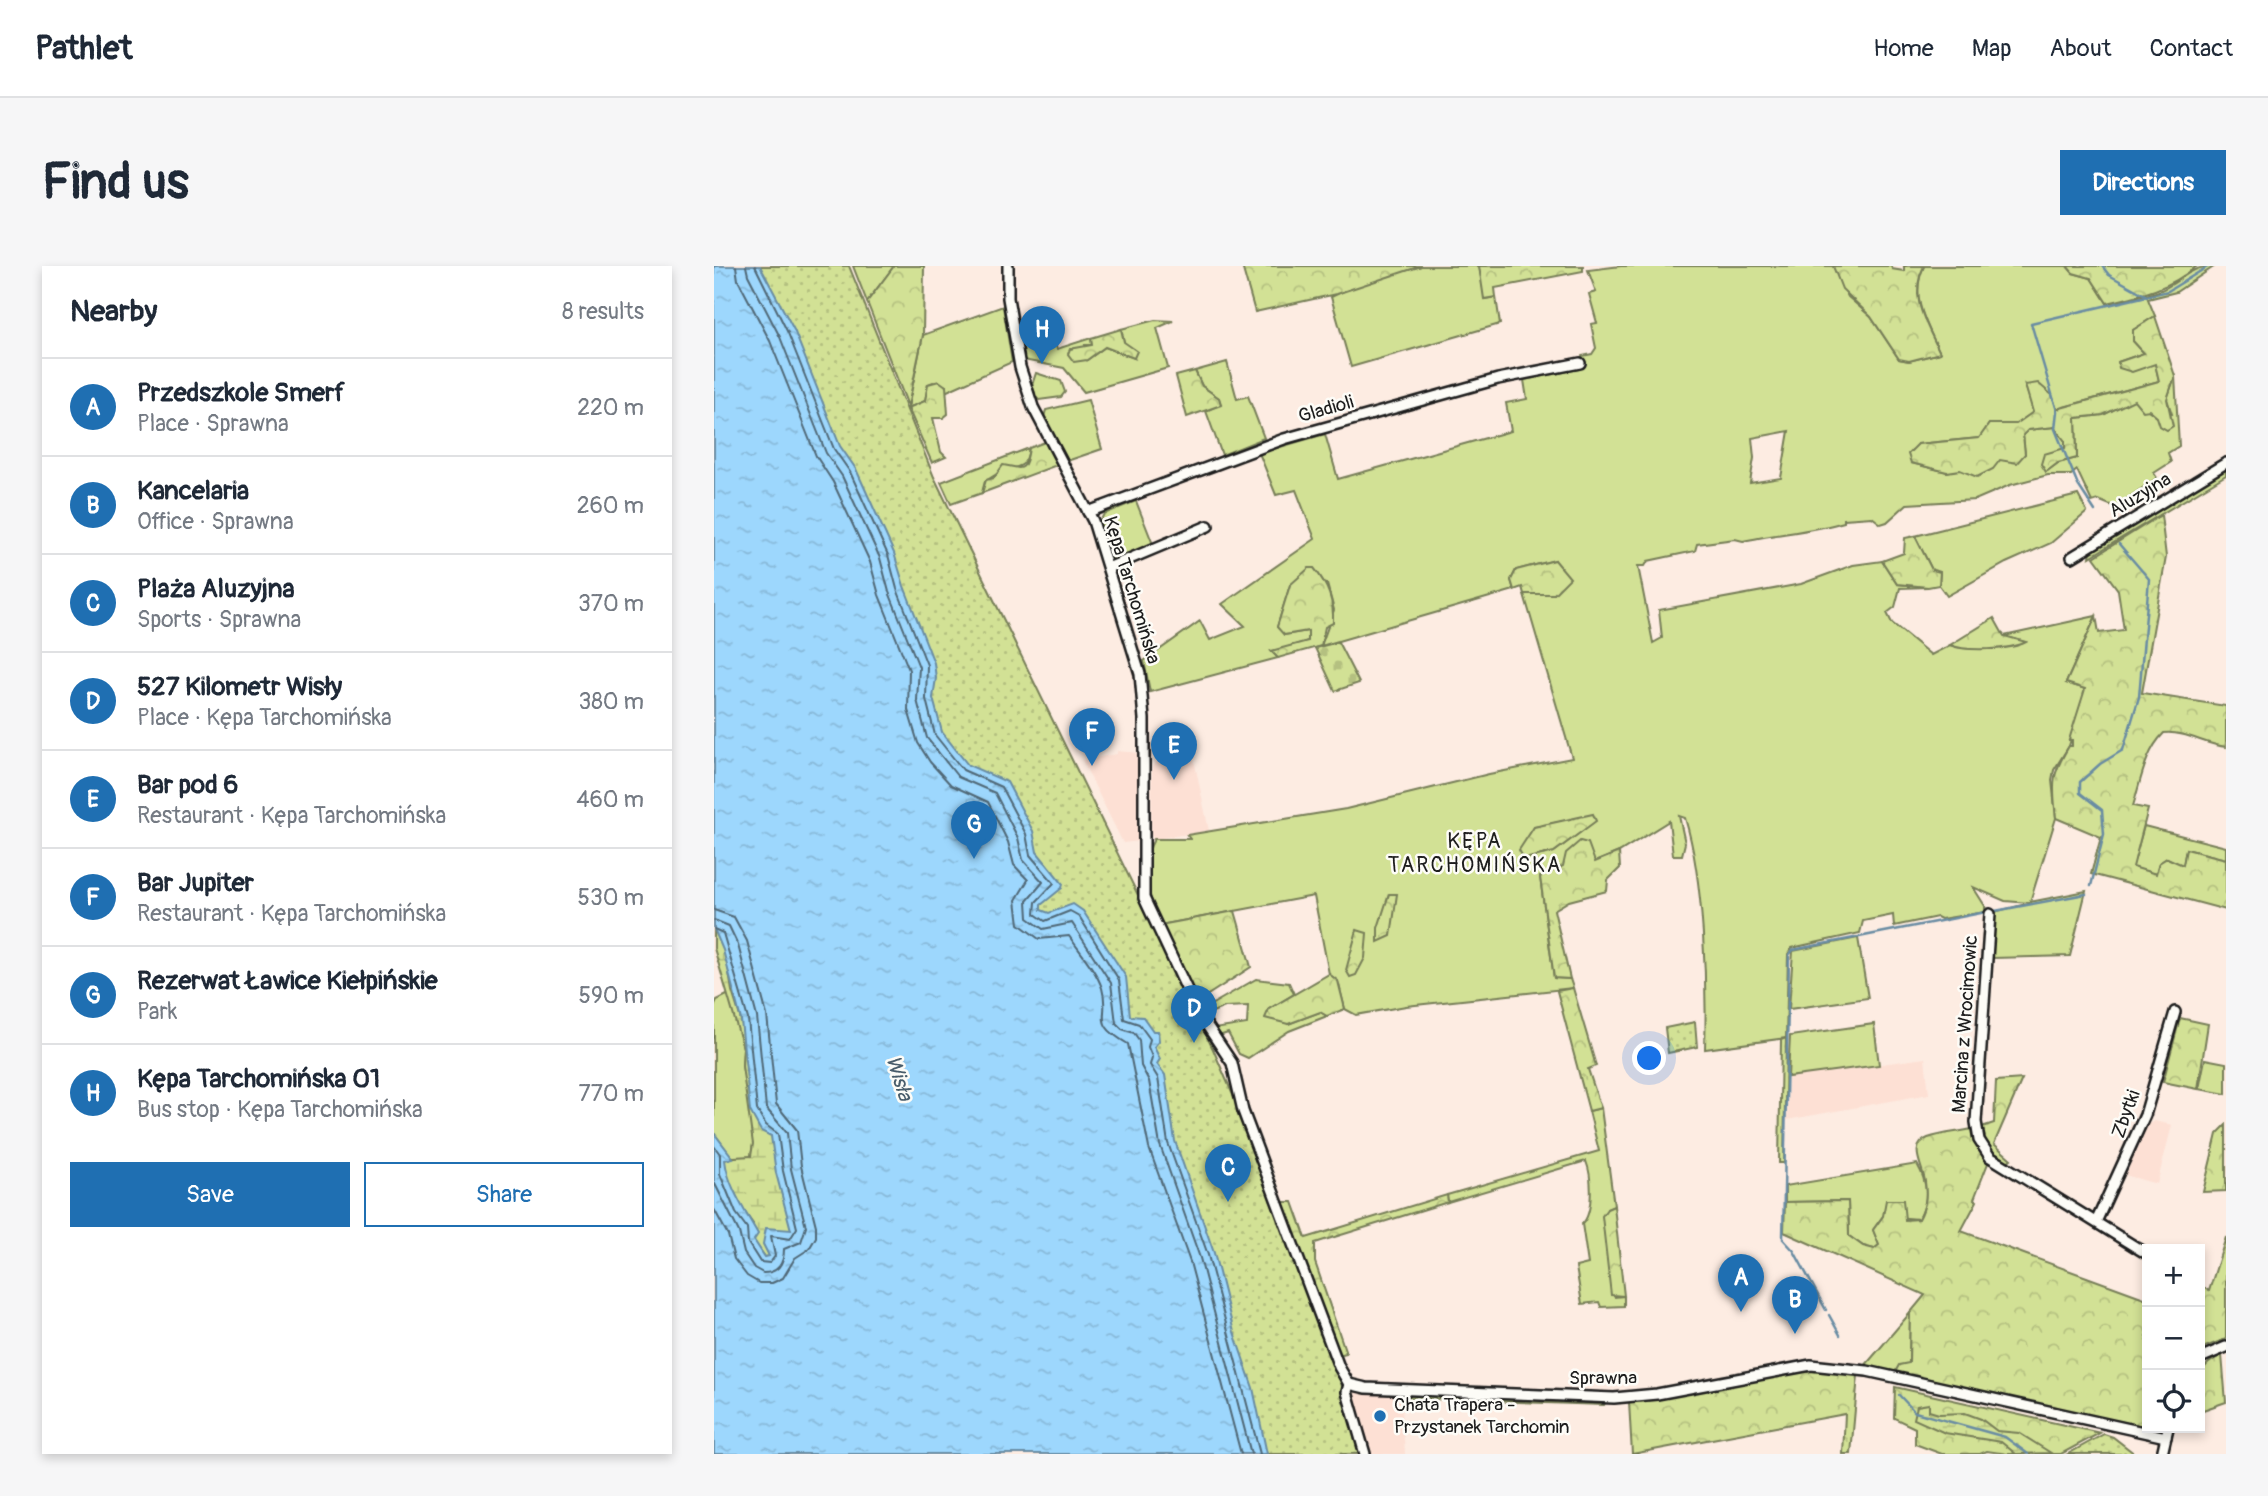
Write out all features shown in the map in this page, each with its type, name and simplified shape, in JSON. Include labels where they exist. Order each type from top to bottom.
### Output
[{"type":"street","name":"Kępa Tarchomińska","points":[[1007,266],[1015,349],[1028,393],[1088,512],[1140,674],[1144,719],[1144,898],[1196,1009],[1231,1063],[1236,1087],[1339,1367],[1349,1384]]},
{"type":"street","name":"Gladioli","points":[[1088,512],[1284,439],[1498,379],[1580,363]]},
{"type":"street","name":"Aluzyjna","points":[[2072,557],[2226,463]]},
{"type":"street","points":[[1108,568],[1209,526]]},
{"type":"street","name":"Marcina z Wrocimowic","points":[[1990,914],[1976,1122],[1979,1140],[1990,1157],[2142,1251]]},
{"type":"street","name":"Zbytki","points":[[2096,1222],[2145,1115],[2175,1012]]},
{"type":"street","points":[[2205,1356],[2226,1347]]},
{"type":"street","name":"Sprawna","points":[[1349,1384],[1366,1388],[1614,1398],[1657,1394],[1822,1365],[1860,1370],[2142,1427]]},
{"type":"street","points":[[1349,1384],[1347,1392],[1366,1454]]},
{"type":"street","points":[[2162,1454],[2167,1433]]},
{"type":"shaded area","points":[[1117,751],[1140,753],[1140,841],[1123,843],[1082,760],[1117,754]]},
{"type":"shaded area","points":[[1193,755],[1209,831],[1154,839],[1151,835],[1152,767],[1157,761]]},
{"type":"shaded area","points":[[1925,1058],[1929,1094],[1787,1120],[1788,1077]]},
{"type":"shaded area","points":[[2154,1121],[2172,1125],[2157,1184],[2125,1175],[2148,1124]]},
{"type":"shaded area","points":[[1350,1387],[1401,1393],[1405,1454],[1369,1454],[1349,1392]]},
{"type":"green space","points":[[714,266],[849,266],[934,477],[1213,1049],[1266,1171],[1366,1454],[1040,1454]]},
{"type":"green space","points":[[853,266],[894,266],[867,302]]},
{"type":"green space","points":[[894,266],[924,266],[923,335],[908,406],[867,302]]},
{"type":"green space","points":[[1242,266],[1421,266],[1336,294],[1255,312]]},
{"type":"green space","points":[[1421,266],[1479,266],[1485,299],[1496,297],[1500,324],[1351,367],[1331,297],[1357,285]]},
{"type":"green space","points":[[1479,266],[1583,266],[1583,271],[1495,288],[1496,297],[1484,299]]},
{"type":"green space","points":[[1621,266],[1833,266],[1848,297],[1871,317],[1899,359],[1909,361],[1940,353],[1925,321],[1919,300],[1918,289],[1924,266],[2067,266],[2073,273],[2091,278],[2107,303],[2156,292],[2191,272],[2215,266],[2176,292],[2148,299],[2155,316],[2133,330],[2133,341],[2144,353],[2118,362],[2155,363],[2159,381],[2056,409],[2025,385],[2034,412],[2016,424],[1989,424],[1980,438],[1918,444],[1911,463],[1947,472],[2025,454],[2023,434],[2028,430],[2054,427],[2065,441],[2065,448],[2047,471],[2058,463],[2077,458],[2076,418],[2103,415],[2134,399],[2157,417],[2172,414],[2167,399],[2175,376],[2179,446],[2168,453],[2171,462],[2154,473],[2157,478],[2115,507],[2098,500],[2092,502],[2077,470],[2071,475],[2048,475],[2010,485],[1975,500],[1907,504],[1881,524],[1872,517],[1844,519],[1844,522],[1743,541],[1735,539],[1697,544],[1695,551],[1648,561],[1645,566],[1638,566],[1653,643],[1662,638],[1659,610],[1801,584],[1853,565],[1882,561],[1897,584],[1928,587],[1900,588],[1895,607],[1887,613],[1892,623],[1931,655],[1950,645],[1988,649],[2019,645],[2025,642],[2004,636],[2096,616],[2066,683],[2086,689],[2069,746],[2054,770],[2052,780],[2056,818],[2030,902],[2086,891],[2070,956],[1992,958],[1994,912],[2030,903],[2005,901],[1973,887],[1985,906],[1985,912],[1941,919],[1937,917],[1894,926],[1893,915],[1863,921],[1860,933],[1792,948],[1788,954],[1786,1038],[1705,1049],[1705,964],[1700,901],[1685,818],[1679,816],[1685,843],[1682,855],[1673,855],[1669,821],[1619,852],[1595,862],[1564,866],[1540,877],[1554,978],[1570,979],[1573,988],[1406,1006],[1356,1015],[1345,1009],[1338,981],[1329,974],[1314,896],[1160,925],[1149,893],[1146,871],[1154,839],[1190,839],[1187,835],[1346,809],[1489,774],[1572,758],[1524,594],[1554,594],[1555,560],[1516,570],[1511,580],[1514,590],[1321,646],[1334,610],[1327,584],[1290,585],[1277,627],[1285,635],[1308,631],[1308,641],[1272,652],[1278,658],[1150,692],[1144,661],[1200,621],[1210,640],[1245,626],[1222,604],[1315,539],[1296,490],[1276,495],[1259,453],[1325,434],[1338,479],[1511,431],[1506,403],[1527,399],[1524,380],[1580,369],[1582,356],[1592,354],[1596,348],[1591,324],[1597,323],[1589,294],[1596,292],[1588,270]],"holes":[[[1789,431],[1781,478],[1750,483],[1754,458],[1752,438]],[[1593,815],[1595,821],[1554,852],[1524,859],[1534,827]]]},
{"type":"green space","points":[[1833,266],[1891,266],[1892,269],[1904,271],[1904,266],[1924,266],[1918,289],[1919,300],[1925,321],[1940,353],[1909,361],[1899,359],[1871,317],[1842,289]]},
{"type":"green space","points":[[2067,266],[2197,266],[2165,286],[2107,303],[2091,278],[2073,273]]},
{"type":"green space","points":[[1003,306],[1012,362],[945,392],[946,386],[933,382],[928,384],[925,401],[908,408],[923,335]]},
{"type":"green space","points":[[2155,316],[2175,376],[2167,399],[2173,426],[2167,430],[2160,426],[2157,417],[2149,410],[2143,411],[2134,400],[2103,415],[2076,418],[2077,458],[2058,463],[2046,472],[2041,464],[2044,454],[2065,448],[2065,441],[2054,427],[2028,430],[2023,435],[2025,454],[2017,463],[2000,460],[1993,469],[1977,477],[1960,470],[1947,472],[1911,463],[1908,454],[1918,444],[1979,438],[1989,424],[2016,424],[2033,412],[2025,385],[2038,383],[2052,395],[2057,409],[2159,381],[2155,364],[2132,372],[2119,368],[2118,362],[2144,353],[2133,341],[2133,330]]},
{"type":"green space","points":[[1155,320],[1173,321],[1157,328],[1168,368],[1084,392],[1064,368],[1023,360],[1017,344],[1052,335],[1057,349],[1091,338],[1092,345],[1085,345],[1087,360],[1105,347],[1134,358],[1124,342],[1121,329]]},
{"type":"green space","points":[[1121,329],[1124,342],[1137,351],[1134,358],[1105,347],[1087,360],[1074,362],[1068,354],[1070,349],[1092,345],[1091,338]]},
{"type":"green space","points":[[1227,362],[1237,399],[1248,396],[1264,438],[1222,455],[1206,411],[1221,404],[1219,398],[1202,386],[1195,371]]},
{"type":"green space","points":[[1195,371],[1202,386],[1219,398],[1221,405],[1187,417],[1176,376]]},
{"type":"green space","points":[[1036,373],[1061,381],[1065,392],[1061,397],[1039,400],[1032,394],[1035,393],[1032,385]]},
{"type":"green space","points":[[939,381],[946,386],[948,414],[943,418],[933,418],[941,452],[946,457],[932,463],[908,408],[925,401],[928,384]]},
{"type":"green space","points":[[1088,400],[1102,449],[1067,461],[1044,417],[1046,410]]},
{"type":"green space","points":[[1045,442],[1057,465],[982,493],[986,480],[994,478],[1003,465],[1021,468],[1026,463],[1029,448]]},
{"type":"green space","points":[[1029,448],[1023,464],[985,481],[982,493],[951,504],[941,482]]},
{"type":"green space","points":[[2226,468],[2226,475],[2090,557],[2091,551]]},
{"type":"green space","points":[[2078,495],[2087,512],[2051,543],[2006,563],[1947,596],[1939,585],[1940,572],[1932,570],[1915,536]]},
{"type":"green space","points":[[1136,501],[1154,547],[1114,563],[1099,523],[1104,514]]},
{"type":"green space","points":[[2161,515],[2166,557],[2142,693],[2226,706],[2226,747],[2187,736],[2164,733],[2152,749],[2144,767],[2133,806],[2148,809],[2133,867],[2156,874],[2159,863],[2167,858],[2183,865],[2186,849],[2226,859],[2226,910],[2091,874],[2101,837],[2056,818],[2056,773],[2069,746],[2072,746],[2072,740],[2069,740],[2085,689],[2066,683],[2096,616],[2099,633],[2124,630],[2118,590],[2094,557]]},
{"type":"green space","points":[[1915,536],[1932,570],[1940,572],[1939,585],[1928,587],[1897,584],[1882,561],[1904,553],[1905,538]]},
{"type":"green space","points":[[1555,560],[1570,578],[1554,594],[1524,594],[1522,587],[1514,590],[1511,580],[1516,570]]},
{"type":"green space","points":[[1309,568],[1314,568],[1326,587],[1331,600],[1333,623],[1325,627],[1321,646],[1278,658],[1271,651],[1308,641],[1308,631],[1284,635],[1277,627],[1290,585]]},
{"type":"green space","points":[[1994,618],[2004,636],[2026,642],[1988,649],[1967,649],[1950,645]]},
{"type":"green space","points":[[1338,642],[1359,683],[1335,691],[1315,648]]},
{"type":"green space","points":[[1593,814],[1596,821],[1554,852],[1524,859],[1519,850],[1534,827]]},
{"type":"green space","points":[[2144,826],[2226,847],[2226,859],[2186,849],[2183,866],[2167,858],[2159,864],[2156,874],[2132,868]]},
{"type":"green space","points":[[1580,841],[1588,843],[1595,862],[1619,852],[1620,868],[1608,880],[1607,891],[1569,901],[1554,910],[1570,979],[1554,978],[1540,877],[1563,866],[1566,853]]},
{"type":"green space","points":[[1389,894],[1397,894],[1391,936],[1378,942],[1378,928]]},
{"type":"green space","points":[[714,900],[718,904],[732,991],[747,1054],[848,1246],[765,1257],[749,1235],[753,1224],[743,1210],[718,1158],[751,1156],[753,1144],[742,1066],[743,1048],[714,948]]},
{"type":"green space","points":[[1235,911],[1251,967],[1203,998],[1193,997],[1160,925]]},
{"type":"green space","points":[[1357,930],[1367,933],[1365,958],[1356,975],[1350,977],[1346,970]]},
{"type":"green space","points":[[1858,938],[1868,998],[1789,1009],[1793,951]]},
{"type":"green space","points":[[1329,974],[1338,981],[1345,1009],[1327,1016],[1320,1012],[1288,1024],[1265,1018],[1269,1009]]},
{"type":"green space","points":[[1256,979],[1289,983],[1294,994],[1269,1009],[1288,1024],[1320,1012],[1327,1016],[1289,1031],[1248,1058],[1239,1054],[1228,1033],[1219,1036],[1214,1029],[1247,1024],[1248,1006],[1225,1007],[1205,1015],[1202,1010]]},
{"type":"green space","points":[[1573,988],[1596,1066],[1588,1069],[1601,1108],[1589,1111],[1557,991]]},
{"type":"green space","points":[[729,994],[743,1048],[742,1066],[755,1132],[751,1156],[737,1159],[731,1156],[714,1133],[714,1006],[717,1000]]},
{"type":"green space","points":[[2180,1018],[2208,1024],[2198,1089],[2163,1082]]},
{"type":"green space","points":[[1695,1022],[1697,1047],[1668,1053],[1665,1028]]},
{"type":"green space","points":[[1874,1024],[1879,1065],[1788,1077],[1790,1036]]},
{"type":"green space","points":[[1786,1038],[1784,1163],[1779,1163],[1781,1040]]},
{"type":"green space","points":[[2205,1059],[2226,1063],[2226,1094],[2199,1089]]},
{"type":"green space","points":[[2022,1079],[1994,1144],[2011,1159],[2006,1163],[1987,1146],[1982,1127],[1994,1123],[1996,1081]]},
{"type":"green space","points":[[1601,1108],[1614,1206],[1607,1209],[1615,1297],[1624,1296],[1624,1306],[1601,1307],[1599,1302],[1582,1304],[1576,1267],[1588,1264],[1582,1224],[1589,1212],[1591,1194],[1586,1161],[1448,1202],[1447,1195],[1599,1151],[1589,1111]]},
{"type":"green space","points":[[2226,1125],[2226,1191],[2203,1192],[2217,1134]]},
{"type":"green space","points":[[1972,1129],[1974,1140],[1988,1163],[1974,1199],[1977,1201],[1961,1231],[2142,1297],[2142,1426],[1894,1374],[1899,1365],[1909,1363],[1910,1313],[1925,1295],[1784,1232],[1785,1202],[1848,1201],[1849,1236],[1863,1246],[1874,1249],[1879,1245],[1873,1230],[1883,1216],[1886,1200],[1903,1200],[1905,1220],[1919,1219],[1925,1205],[1926,1192],[1918,1158],[1919,1146],[1928,1138]]},
{"type":"green space","points":[[1917,1164],[1926,1191],[1919,1219],[1883,1216],[1873,1230],[1879,1245],[1874,1249],[1863,1246],[1849,1236],[1848,1201],[1785,1202],[1785,1186]]},
{"type":"green space","points":[[1447,1195],[1448,1202],[1315,1243],[1315,1262],[1346,1353],[1338,1355],[1283,1202],[1293,1202],[1306,1238]]},
{"type":"green space","points":[[1614,1206],[1624,1296],[1611,1295],[1602,1216],[1607,1209]]},
{"type":"green space","points":[[2226,1237],[2226,1339],[2205,1347],[2205,1288],[2209,1291]]},
{"type":"green space","points":[[1910,1313],[1909,1364],[1894,1374],[1864,1367]]},
{"type":"green space","points":[[2222,1355],[2226,1402],[2205,1409],[2205,1366]]},
{"type":"green space","points":[[1819,1369],[1858,1375],[1851,1454],[1843,1454],[1845,1414],[1632,1454],[1629,1402]]},
{"type":"green space","points":[[1895,1387],[2100,1433],[2061,1454],[2007,1454],[1987,1451],[1980,1454],[1942,1454],[1915,1444],[1915,1428],[1894,1418]]},
{"type":"green space","points":[[1401,1393],[1606,1401],[1604,1405],[1401,1398]]},
{"type":"green space","points":[[1929,1404],[1929,1411],[1939,1414],[1965,1413],[1981,1419],[1997,1431],[2019,1433],[2051,1453],[2016,1454],[2001,1442],[1945,1433],[1914,1419],[1917,1406]]},
{"type":"green space","points":[[2104,1434],[2113,1437],[2135,1454],[2068,1454]]},
{"type":"water","name":"Wisła","points":[[714,266],[760,266],[794,330],[840,446],[856,469],[894,553],[934,663],[936,678],[933,698],[942,732],[968,765],[1007,782],[1033,831],[1037,852],[1063,884],[1062,888],[1041,905],[1041,910],[1049,913],[1073,904],[1083,911],[1126,977],[1130,1016],[1143,1017],[1153,1031],[1158,1031],[1159,1041],[1154,1047],[1160,1059],[1157,1064],[1165,1075],[1175,1141],[1214,1253],[1234,1332],[1253,1388],[1267,1454],[714,1454],[714,1133],[733,1158],[725,1160],[730,1180],[758,1234],[754,1240],[765,1257],[769,1256],[763,1244],[766,1228],[791,1230],[776,1173],[771,1136],[761,1131],[750,1111],[741,1020],[723,950],[714,929]]},
{"type":"waterway","points":[[2102,266],[2109,275],[2147,296],[2168,291],[2209,266]]},
{"type":"waterway","points":[[2095,511],[2078,485],[2055,429],[2057,411],[2031,323],[2147,296]]},
{"type":"waterway","points":[[2091,886],[2104,834],[2102,810],[2080,793],[2080,782],[2100,764],[2123,750],[2139,697],[2149,579],[2119,544]]},
{"type":"waterway","points":[[1995,911],[2086,894]]},
{"type":"waterway","points":[[1826,1310],[1794,1251],[1783,1239],[1789,955],[1793,950],[1986,912]]},
{"type":"waterway","points":[[1829,1315],[1840,1335]]},
{"type":"waterway","points":[[1899,1395],[1915,1412],[2005,1437],[2028,1454]]},
{"type":"place","name":"Kępa Tarchomińska 01","points":[[1042,364]]},
{"type":"place","name":"Bar Jupiter","points":[[1092,766]]},
{"type":"place","name":"Bar pod 6","points":[[1174,780]]},
{"type":"place","name":"Rezerwat Ławice Kiełpińskie","points":[[974,859]]},
{"type":"place","name":"527 Kilometr Wisły","points":[[1194,1043]]},
{"type":"place","name":"Plaża Aluzyjna","points":[[1228,1202]]},
{"type":"place","name":"Przedszkole Smerf","points":[[1741,1312]]},
{"type":"place","name":"Kancelaria","points":[[1795,1334]]},
{"type":"place","name":"Chata Trapera - Przystanek Tarchomin","points":[[1380,1416]]},
{"type":"district","name":"KĘPA TARCHOMIŃSKA","points":[[1475,853]]}]
